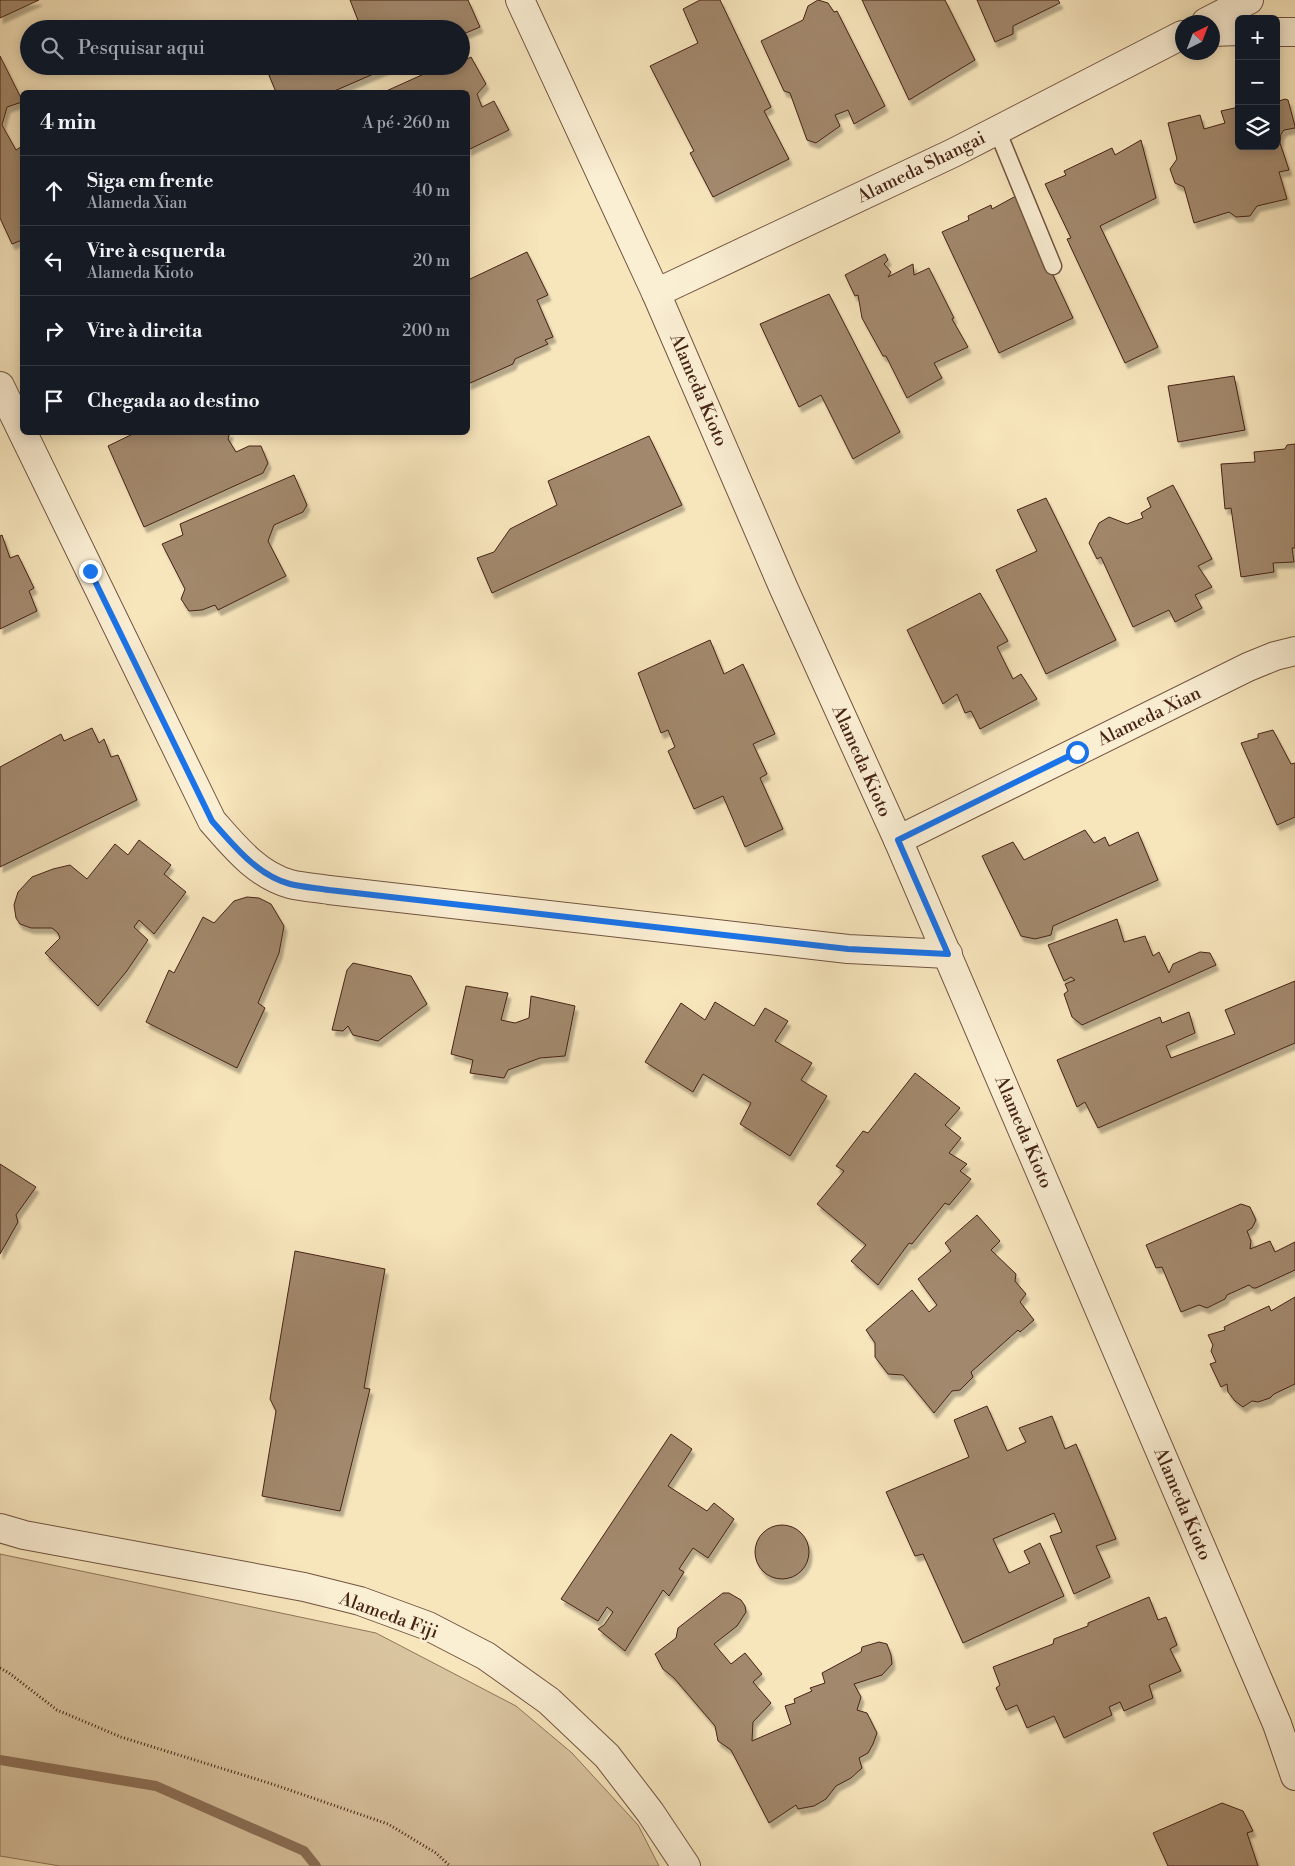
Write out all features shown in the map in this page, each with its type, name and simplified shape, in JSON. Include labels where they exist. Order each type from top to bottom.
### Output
[{"type":"street","name":"Alameda Kioto","points":[[520,0],[656,293],[784,589],[898,840],[1286,1720],[1295,1776]]},
{"type":"street","points":[[1220,15],[1249,0]]},
{"type":"street","points":[[1220,32],[1235,31]]},
{"type":"street","points":[[1280,32],[1295,32]]},
{"type":"street","name":"Alameda Shangai","points":[[656,293],[953,153],[1175,39]]},
{"type":"street","points":[[0,386],[20,427]]},
{"type":"street","points":[[24,435],[212,821],[235,847],[260,869],[289,884],[329,890],[848,949],[948,954]]},
{"type":"street","name":"Alameda Xian","points":[[898,840],[1248,667],[1275,656],[1295,651]]},
{"type":"street","name":"Alameda Fiji","points":[[0,1528],[24,1535],[304,1587],[360,1601],[428,1626],[486,1656],[549,1701],[607,1756],[650,1812],[686,1866]]},
{"type":"lane","points":[[998,130],[1053,266]]},
{"type":"path","points":[[0,1668],[57,1710],[121,1737],[272,1784],[388,1824],[436,1853],[450,1866]]},
{"type":"shaded area","points":[[0,1554],[376,1633],[516,1706],[572,1753],[638,1825],[659,1866],[60,1866],[0,1856]]},
{"type":"building","points":[[0,0],[39,0],[0,18]]},
{"type":"building","points":[[350,0],[468,0],[480,27],[470,31],[470,20],[358,20]]},
{"type":"building","points":[[700,0],[720,0],[771,107],[764,111],[789,159],[713,197],[690,153],[694,151],[650,66],[698,43],[683,9]]},
{"type":"building","points":[[818,0],[828,3],[834,12],[837,11],[885,106],[854,124],[848,110],[835,115],[840,126],[816,143],[807,140],[790,93],[784,91],[761,41],[803,20],[808,6]]},
{"type":"building","points":[[862,0],[945,0],[975,60],[909,100]]},
{"type":"building","points":[[977,0],[1058,0],[1060,3],[1013,26],[1013,34],[995,42]]},
{"type":"building","points":[[0,56],[20,96],[20,103],[7,107],[2,125],[16,150],[20,147],[20,241],[12,244],[0,218]]},
{"type":"building","points":[[470,58],[486,84],[477,94],[482,107],[494,101],[509,130],[470,149],[470,90],[388,90],[422,75],[470,75]]},
{"type":"building","points":[[269,75],[371,75],[337,90],[275,90]]},
{"type":"building","points":[[1288,100],[1295,128],[1284,130],[1281,134],[1280,143],[1280,105],[1280,101]]},
{"type":"building","points":[[1235,108],[1235,150],[1280,150],[1280,143],[1289,170],[1279,172],[1287,199],[1257,206],[1250,216],[1236,217],[1229,212],[1194,223],[1184,187],[1175,183],[1170,169],[1177,159],[1168,123],[1200,115],[1204,129],[1225,123],[1221,111]]},
{"type":"building","points":[[1141,140],[1156,198],[1100,226],[1158,347],[1125,363],[1067,239],[1071,238],[1045,184],[1066,175],[1064,171],[1112,148],[1115,155]]},
{"type":"building","points":[[1016,196],[1073,318],[999,353],[942,232],[969,220],[968,216],[991,205],[992,209]]},
{"type":"building","points":[[527,252],[548,295],[537,300],[553,337],[545,340],[548,344],[515,359],[513,364],[470,383],[470,279]]},
{"type":"building","points":[[885,254],[888,260],[884,264],[891,272],[888,277],[913,264],[914,275],[929,268],[954,318],[952,319],[968,347],[934,363],[942,378],[907,398],[886,356],[883,356],[862,318],[858,295],[855,296],[845,275]]},
{"type":"building","points":[[829,294],[900,432],[853,459],[821,395],[799,407],[760,324]]},
{"type":"building","points":[[1234,376],[1245,430],[1178,442],[1168,386]]},
{"type":"building","points":[[131,435],[229,435],[228,439],[236,452],[249,446],[261,446],[268,463],[263,473],[144,527],[108,446]]},
{"type":"building","points":[[649,436],[682,505],[492,593],[477,558],[494,552],[510,529],[557,505],[548,481]]},
{"type":"building","points":[[1295,444],[1295,548],[1292,548],[1294,562],[1273,563],[1274,572],[1241,577],[1231,508],[1225,509],[1221,464],[1255,462],[1254,452],[1285,449],[1287,445]]},
{"type":"building","points":[[294,475],[307,505],[303,512],[274,525],[268,541],[286,576],[218,610],[215,605],[202,610],[189,611],[181,599],[185,589],[162,544],[183,535],[180,524]]},
{"type":"building","points":[[1173,485],[1212,559],[1198,566],[1212,587],[1195,595],[1202,608],[1175,622],[1169,610],[1133,627],[1101,557],[1097,559],[1089,543],[1099,523],[1109,517],[1127,524],[1143,518],[1141,513],[1151,507],[1147,498]]},
{"type":"building","points":[[1046,498],[1116,640],[1046,674],[996,570],[1037,551],[1017,510]]},
{"type":"building","points":[[2,535],[10,558],[18,555],[34,588],[29,591],[37,611],[0,629],[0,536]]},
{"type":"building","points":[[980,593],[1008,641],[997,647],[1013,679],[1021,674],[1037,699],[980,729],[971,711],[965,713],[957,694],[943,704],[907,630]]},
{"type":"building","points":[[710,640],[724,674],[743,664],[775,734],[753,744],[767,774],[760,778],[783,829],[745,847],[723,796],[694,809],[668,751],[675,747],[668,730],[661,733],[638,673]]},
{"type":"building","points":[[92,728],[99,743],[104,739],[111,757],[118,755],[137,800],[0,867],[0,767],[61,734],[64,741]]},
{"type":"building","points":[[1273,730],[1291,764],[1295,763],[1295,817],[1277,825],[1241,743],[1258,738],[1258,734]]},
{"type":"building","points":[[1085,830],[1094,843],[1105,837],[1109,846],[1138,832],[1158,880],[1053,926],[1051,935],[1035,939],[1021,936],[982,856],[1013,842],[1024,860]]},
{"type":"building","points":[[139,840],[171,865],[164,874],[186,892],[154,934],[139,920],[134,927],[148,940],[126,972],[98,1006],[45,953],[60,938],[58,933],[52,928],[31,928],[20,924],[16,918],[14,905],[18,892],[32,877],[70,865],[87,879],[115,844],[128,855]]},
{"type":"building","points":[[247,897],[259,898],[271,904],[284,926],[279,953],[258,1003],[265,1008],[237,1068],[146,1022],[169,970],[174,973],[203,917],[214,923],[234,901]]},
{"type":"building","points":[[1117,919],[1124,942],[1145,936],[1153,956],[1159,952],[1169,973],[1173,964],[1200,952],[1210,953],[1216,965],[1082,1025],[1072,1017],[1064,994],[1068,991],[1065,984],[1075,980],[1071,977],[1064,981],[1048,945]]},
{"type":"building","points":[[353,963],[411,976],[427,1004],[378,1041],[353,1035],[348,1026],[343,1031],[332,1030],[347,970]]},
{"type":"building","points":[[1295,981],[1295,1043],[1098,1128],[1085,1102],[1077,1107],[1057,1060],[1160,1017],[1162,1023],[1189,1012],[1195,1033],[1166,1046],[1171,1058],[1235,1034],[1225,1010]]},
{"type":"building","points":[[466,986],[508,993],[501,1020],[515,1023],[529,1018],[531,996],[575,1006],[565,1056],[540,1058],[508,1070],[504,1078],[470,1073],[473,1060],[451,1054]]},
{"type":"building","points":[[715,1002],[754,1026],[765,1008],[788,1021],[775,1041],[812,1063],[801,1080],[827,1096],[790,1156],[740,1124],[751,1103],[703,1074],[693,1092],[645,1062],[681,1003],[705,1020]]},
{"type":"building","points":[[915,1073],[960,1108],[945,1125],[961,1138],[949,1153],[967,1164],[960,1171],[971,1179],[949,1205],[945,1203],[912,1244],[909,1243],[878,1285],[851,1261],[866,1245],[817,1204],[844,1171],[836,1166],[863,1131],[868,1133]]},
{"type":"building","points":[[0,1164],[36,1187],[16,1215],[18,1222],[0,1254]]},
{"type":"building","points":[[1241,1204],[1250,1207],[1256,1220],[1252,1228],[1247,1231],[1251,1241],[1250,1249],[1270,1241],[1275,1252],[1295,1242],[1295,1270],[1256,1288],[1249,1285],[1227,1295],[1225,1299],[1207,1308],[1199,1305],[1181,1312],[1162,1267],[1156,1268],[1146,1245]]},
{"type":"building","points":[[977,1215],[1000,1241],[991,1250],[1016,1274],[1015,1281],[1026,1294],[1020,1302],[1034,1320],[1020,1332],[1018,1330],[971,1372],[973,1377],[960,1390],[952,1391],[934,1413],[903,1375],[888,1374],[875,1357],[875,1343],[866,1330],[912,1290],[929,1312],[937,1305],[918,1279],[951,1251],[945,1243]]},
{"type":"building","points":[[295,1251],[385,1269],[364,1388],[370,1389],[340,1511],[262,1496],[276,1411],[270,1399]]},
{"type":"building","points":[[1295,1297],[1295,1384],[1274,1394],[1270,1398],[1258,1402],[1252,1401],[1243,1407],[1228,1392],[1227,1384],[1221,1387],[1210,1364],[1216,1362],[1211,1351],[1213,1345],[1208,1335],[1225,1330],[1224,1327],[1269,1306],[1271,1311]]},
{"type":"building","points":[[987,1406],[1007,1451],[1026,1442],[1019,1428],[1052,1416],[1065,1449],[1076,1444],[1116,1539],[1096,1546],[1110,1577],[1074,1594],[1050,1536],[1062,1532],[1054,1513],[993,1539],[1009,1573],[1030,1563],[1024,1551],[1040,1543],[1064,1596],[963,1643],[923,1554],[915,1556],[886,1492],[969,1457],[954,1420]]},
{"type":"building","points":[[671,1434],[692,1449],[668,1486],[707,1511],[714,1503],[734,1519],[708,1558],[693,1548],[679,1569],[684,1572],[669,1596],[663,1590],[625,1651],[598,1629],[604,1625],[613,1612],[607,1607],[598,1621],[561,1599]]},
{"type":"building","points":[[782,1525],[792,1527],[801,1533],[807,1542],[809,1552],[807,1562],[801,1571],[792,1577],[782,1579],[772,1577],[763,1571],[757,1562],[755,1552],[757,1542],[763,1533],[772,1527]]},
{"type":"building","points":[[723,1593],[729,1593],[741,1600],[746,1612],[737,1626],[714,1644],[731,1664],[745,1653],[762,1674],[753,1682],[771,1703],[753,1722],[752,1741],[791,1724],[785,1706],[795,1703],[794,1699],[812,1691],[810,1688],[825,1683],[822,1673],[861,1652],[862,1647],[879,1642],[887,1644],[891,1655],[892,1664],[882,1675],[854,1684],[861,1697],[857,1710],[867,1713],[877,1733],[868,1753],[859,1758],[862,1768],[851,1778],[836,1786],[826,1799],[814,1806],[798,1809],[796,1805],[769,1823],[731,1750],[718,1741],[715,1726],[674,1678],[663,1669],[655,1654],[676,1638],[678,1628]]},
{"type":"building","points":[[1149,1597],[1158,1620],[1166,1617],[1177,1645],[1170,1649],[1181,1671],[1149,1685],[1153,1698],[1124,1711],[1120,1702],[1109,1707],[1112,1715],[1064,1738],[1054,1716],[1027,1728],[1017,1705],[1006,1710],[996,1688],[1000,1685],[993,1667],[1053,1644],[1054,1639],[1088,1626],[1088,1623]]},
{"type":"building","points":[[1222,1803],[1243,1811],[1253,1831],[1247,1833],[1258,1866],[1168,1866],[1153,1833]]},
{"type":"waterway","points":[[0,1760],[156,1786],[304,1851],[316,1866]]},
{"type":"route","points":[[90,571],[212,821],[235,847],[260,869],[289,884],[848,949],[948,954],[898,840],[1077,752]]}]
